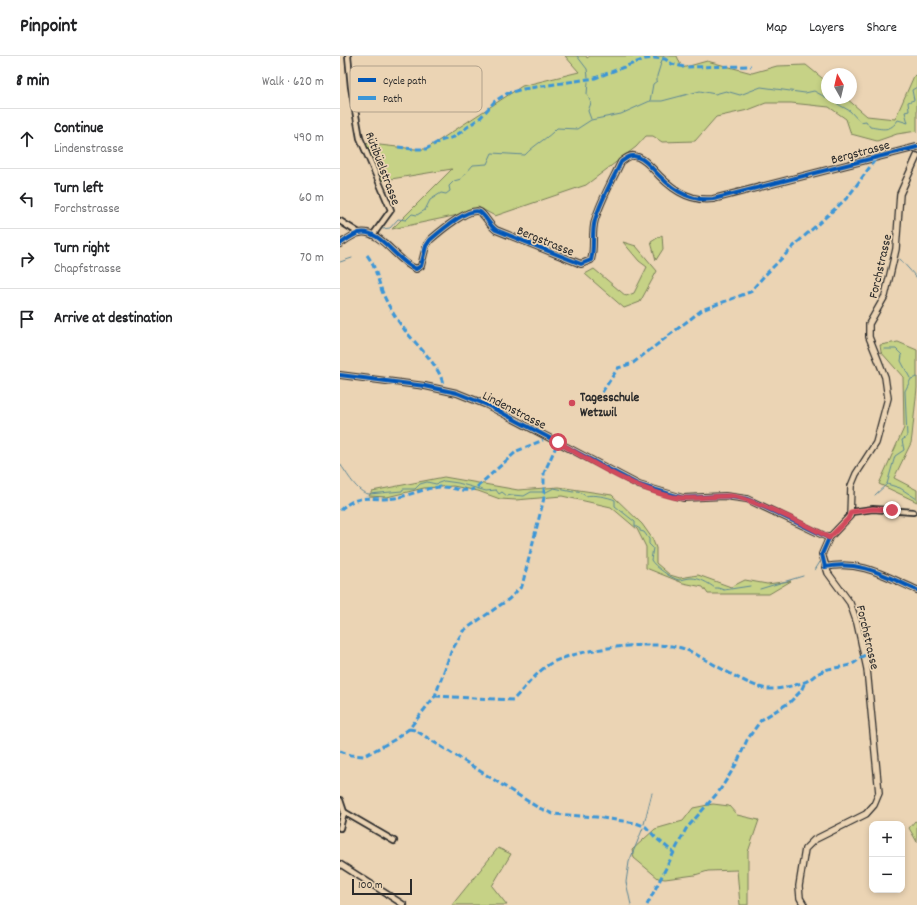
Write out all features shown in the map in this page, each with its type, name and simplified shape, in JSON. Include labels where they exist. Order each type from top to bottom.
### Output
[{"type":"main road","name":"Forchstrasse","points":[[851,512],[851,486],[856,474],[876,443],[888,398],[887,384],[869,337],[868,328],[885,296],[897,242],[900,194],[917,156]]},
{"type":"main road","points":[[825,567],[822,554],[829,538],[848,519],[851,512]]},
{"type":"main road","name":"Forchstrasse","points":[[804,905],[800,898],[799,886],[805,849],[814,840],[866,814],[876,802],[880,788],[872,734],[867,668],[857,623],[850,603],[831,578],[825,567]]},
{"type":"street","name":"Rütibüelstrasse","points":[[348,56],[350,77]]},
{"type":"street","name":"Rütibüelstrasse","points":[[355,112],[360,138],[391,210],[374,235]]},
{"type":"street","name":"Bergstrasse","points":[[374,235],[407,266],[416,269],[421,266],[430,240],[464,214],[478,210],[496,230],[581,264],[591,260],[594,250],[592,234],[595,219],[621,162],[627,157],[634,156],[644,160],[679,192],[693,199],[701,200],[713,199],[917,147]]},
{"type":"street","points":[[340,221],[359,233],[374,235]]},
{"type":"street","points":[[340,244],[359,233]]},
{"type":"street","name":"Lindenstrasse","points":[[340,375],[425,386],[457,393],[487,405],[644,488],[683,498],[725,496],[747,499],[829,538]]},
{"type":"street","points":[[851,512],[875,509],[913,512]]},
{"type":"street","points":[[825,567],[842,564],[856,565],[917,590]]},
{"type":"street","points":[[340,800],[344,812],[340,828]]},
{"type":"street","points":[[344,812],[394,841]]},
{"type":"street","points":[[340,864],[404,905]]},
{"type":"green space","points":[[565,56],[586,56],[587,58],[590,56],[677,56],[682,68],[707,61],[752,73],[777,66],[806,65],[821,77],[821,104],[853,104],[867,116],[895,119],[914,76],[917,75],[917,131],[897,134],[877,141],[851,134],[846,119],[829,107],[791,103],[766,103],[748,110],[716,117],[695,141],[662,142],[653,136],[646,136],[636,147],[586,185],[495,216],[478,207],[463,214],[392,229],[452,169],[379,181],[362,143],[426,149],[522,86],[579,72]]},
{"type":"green space","points":[[662,235],[663,249],[656,260],[651,242]]},
{"type":"green space","points":[[623,242],[636,246],[657,271],[640,302],[624,308],[585,274],[594,269],[626,296],[634,293],[647,267],[639,261]]},
{"type":"green space","points":[[898,342],[917,350],[917,388],[911,443],[894,478],[917,490],[917,502],[879,484],[904,428],[903,377],[881,352],[880,345]]},
{"type":"green space","points":[[444,477],[518,490],[559,487],[612,495],[642,524],[652,538],[656,548],[656,563],[670,575],[680,578],[698,575],[731,587],[745,580],[767,584],[791,581],[769,594],[708,594],[703,587],[683,583],[646,568],[646,547],[637,529],[611,507],[562,496],[516,500],[500,499],[478,491],[453,486],[424,488],[387,497],[369,496],[372,491]]},
{"type":"green space","points":[[713,804],[729,806],[737,815],[759,820],[748,852],[748,905],[740,905],[737,870],[708,871],[695,875],[665,879],[658,878],[634,858],[632,850],[655,829],[683,821],[693,808]]},
{"type":"green space","points":[[915,821],[917,822],[917,842],[909,828]]},
{"type":"green space","points":[[498,848],[511,854],[492,886],[507,905],[452,905]]},
{"type":"waterway","points":[[577,56],[587,69],[588,77]]},
{"type":"waterway","points":[[650,101],[653,84],[657,81],[662,60]]},
{"type":"waterway","points":[[588,82],[587,94],[591,103],[588,111],[591,119]]},
{"type":"waterway","points":[[383,229],[390,228],[398,219],[406,220],[412,214],[417,215],[425,210],[430,200],[441,193],[446,194],[450,191],[449,186],[454,181],[461,179],[473,165],[487,164],[492,153],[525,155],[557,128],[577,129],[591,120],[621,114],[650,101],[662,101],[700,91],[715,94],[726,91],[740,95],[761,87],[805,93],[814,91],[821,95]]},
{"type":"waterway","points":[[838,104],[850,111],[860,122],[866,121],[870,127],[886,129],[895,124],[898,120],[908,123],[905,112],[909,111],[908,102],[914,100],[912,90],[917,87]]},
{"type":"waterway","points":[[340,262],[352,258]]},
{"type":"waterway","points":[[900,259],[917,278]]},
{"type":"waterway","points":[[884,349],[896,349],[902,355],[901,361],[910,378]]},
{"type":"waterway","points":[[875,495],[887,484],[895,456],[904,450],[902,440],[907,437],[905,391],[911,379],[917,377]]},
{"type":"waterway","points":[[340,464],[356,486],[360,490],[369,494],[402,491],[403,489],[415,489],[420,484],[427,482],[436,484],[444,481],[458,483],[486,491],[496,490],[499,494],[502,492],[507,496],[524,496],[531,492],[546,492],[554,488],[573,492],[578,491],[586,496],[589,495],[609,498],[615,500],[615,506],[635,522],[635,526],[640,529],[640,531],[644,532],[649,539],[649,544],[653,548],[651,560],[659,569],[668,575],[679,580],[690,578],[698,579],[715,588],[724,590],[750,586]]},
{"type":"waterway","points":[[887,484],[900,488],[917,499]]},
{"type":"waterway","points":[[815,570],[820,562]]},
{"type":"waterway","points":[[760,589],[803,576]]},
{"type":"waterway","points":[[644,824],[652,793]]},
{"type":"waterway","points":[[631,905],[626,882],[629,862],[643,828]]},
{"type":"marked path","points":[[398,147],[426,149],[440,141],[454,137],[481,117],[495,101],[508,93],[523,89],[595,78],[645,59],[665,59],[672,64],[684,67],[751,66]]},
{"type":"marked path","points":[[597,400],[618,368],[633,363],[702,310],[750,292],[799,241],[848,197],[877,157]]},
{"type":"marked path","points":[[367,255],[374,268],[386,301],[397,320],[438,371],[443,386]]},
{"type":"marked path","points":[[477,487],[517,451],[543,440]]},
{"type":"marked path","points":[[340,751],[351,755],[364,756],[394,740],[409,729],[435,696],[451,652],[463,631],[509,599],[522,586],[544,498],[544,473],[558,442]]},
{"type":"marked path","points":[[340,510],[347,504],[361,499],[395,498],[437,487],[447,487],[459,490],[474,489]]},
{"type":"marked path","points":[[435,696],[513,700],[534,677],[548,665],[559,659],[575,654],[616,647],[658,645],[687,650],[742,680],[753,685],[772,689],[784,688],[805,682],[826,670],[852,664],[865,655]]},
{"type":"marked path","points":[[647,905],[686,829],[720,790],[737,763],[747,740],[761,720],[790,702],[801,691],[805,682]]},
{"type":"marked path","points":[[409,729],[415,730],[537,807],[553,814],[596,817],[636,823],[646,827],[656,838],[673,852]]},
{"type":"cycle path","points":[[340,244],[356,234],[367,233],[381,240],[402,260],[416,269],[421,266],[426,246],[430,240],[461,216],[475,211],[482,213],[491,226],[496,230],[581,264],[591,260],[593,250],[593,230],[597,213],[621,162],[629,157],[634,156],[642,159],[679,192],[695,198],[713,199],[917,147]]},
{"type":"cycle path","points":[[340,375],[425,386],[457,393],[487,405],[639,485],[683,498],[725,496],[747,499],[829,538],[822,554],[825,567],[838,565],[861,568],[883,575],[917,590]]},
{"type":"place","name":"Tagesschule Wetzwil","points":[[572,403]]},
{"type":"route","points":[[558,442],[626,479],[650,490],[683,498],[725,496],[740,497],[829,538],[848,519],[851,512],[873,509],[892,510]]}]
